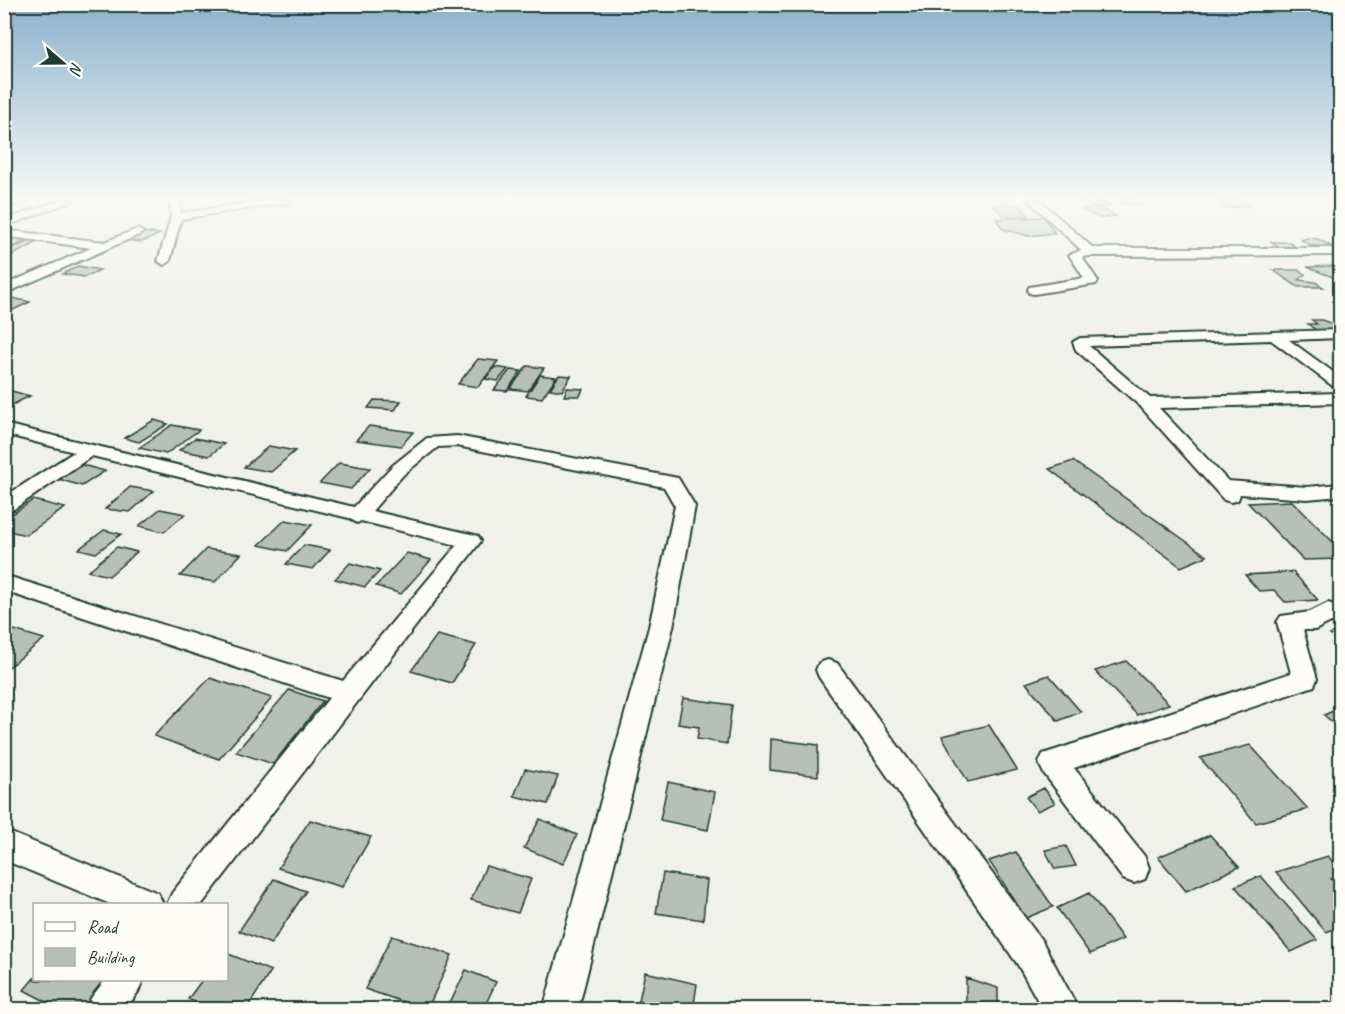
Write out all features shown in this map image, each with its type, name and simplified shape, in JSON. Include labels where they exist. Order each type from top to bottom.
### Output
[{"type":"street","points":[[4,290],[102,247]]},
{"type":"street","points":[[164,261],[168,247]]},
{"type":"street","points":[[1085,247],[1090,252]]},
{"type":"street","points":[[1034,290],[1092,281],[1075,255],[1090,252],[1340,252]]},
{"type":"street","points":[[4,280],[21,283]]},
{"type":"street","points":[[1341,334],[1080,342],[1081,347],[1146,403],[1231,496],[1228,487],[1307,493],[1341,490]]},
{"type":"street","points":[[1274,336],[1341,384]]},
{"type":"street","points":[[1146,403],[1341,398]]},
{"type":"street","points":[[4,429],[357,516],[471,541],[348,693],[184,903]]},
{"type":"street","points":[[357,516],[398,470],[433,442],[457,441],[671,482],[685,506],[661,627],[560,1010]]},
{"type":"street","points":[[4,506],[89,450]]},
{"type":"street","points":[[4,583],[348,693]]},
{"type":"street","points":[[1134,868],[1053,763],[1305,679],[1289,622],[1315,621],[1328,612],[1341,616]]},
{"type":"street","points":[[828,670],[1030,954],[1062,1010]]},
{"type":"street","points":[[4,845],[145,903]]},
{"type":"street","points":[[103,1010],[125,981]]},
{"type":"building","points":[[14,247],[28,247],[13,255],[4,253]]},
{"type":"building","points":[[1279,247],[1296,247],[1300,250],[1283,250]]},
{"type":"building","points":[[78,266],[100,270],[85,277],[63,274]]},
{"type":"building","points":[[1332,266],[1340,271],[1340,280],[1307,267]]},
{"type":"building","points":[[1273,270],[1299,270],[1305,274],[1299,280],[1315,282],[1323,287],[1298,287]]},
{"type":"building","points":[[8,297],[30,302],[11,311],[4,309],[4,299]]},
{"type":"building","points":[[1312,320],[1322,320],[1340,327],[1340,331],[1317,331],[1308,324],[1317,324]]},
{"type":"building","points":[[478,359],[498,361],[478,387],[458,384]]},
{"type":"building","points":[[527,366],[544,368],[528,391],[510,389]]},
{"type":"building","points":[[495,367],[508,369],[498,381],[485,379]]},
{"type":"building","points":[[510,370],[521,371],[507,391],[494,390]]},
{"type":"building","points":[[540,375],[556,377],[542,398],[526,396]]},
{"type":"building","points":[[559,375],[571,376],[562,391],[550,389]]},
{"type":"building","points":[[567,388],[583,389],[580,396],[564,396]]},
{"type":"building","points":[[4,389],[30,396],[4,409]]},
{"type":"building","points":[[374,400],[401,401],[395,410],[368,408]]},
{"type":"building","points":[[154,420],[168,424],[139,442],[124,438]]},
{"type":"building","points":[[172,425],[199,430],[166,454],[139,448]]},
{"type":"building","points":[[369,426],[413,432],[401,446],[356,440]]},
{"type":"building","points":[[195,438],[224,444],[209,456],[179,450]]},
{"type":"building","points":[[269,446],[295,451],[271,472],[244,467]]},
{"type":"building","points":[[1073,461],[1207,556],[1181,567],[1049,469]]},
{"type":"building","points":[[339,463],[370,468],[351,489],[320,483]]},
{"type":"building","points":[[82,465],[105,471],[82,486],[58,479]]},
{"type":"building","points":[[130,487],[154,491],[130,512],[105,509]]},
{"type":"building","points":[[33,500],[65,508],[26,535],[4,530],[4,520]]},
{"type":"building","points":[[1292,501],[1340,549],[1340,559],[1303,560],[1248,503]]},
{"type":"building","points":[[160,509],[185,514],[164,532],[139,526]]},
{"type":"building","points":[[285,520],[312,525],[287,551],[259,545]]},
{"type":"building","points":[[104,530],[121,534],[96,553],[79,549]]},
{"type":"building","points":[[304,545],[330,550],[313,569],[286,564]]},
{"type":"building","points":[[117,547],[137,552],[109,576],[88,571]]},
{"type":"building","points":[[206,549],[241,554],[215,582],[180,576]]},
{"type":"building","points":[[407,553],[431,560],[401,594],[376,586]]},
{"type":"building","points":[[350,563],[380,571],[365,587],[335,579]]},
{"type":"building","points":[[1293,572],[1318,600],[1285,602],[1274,590],[1259,591],[1245,575]]},
{"type":"building","points":[[4,627],[44,639],[9,667],[4,666]]},
{"type":"building","points":[[1340,631],[1340,650],[1332,644],[1338,641],[1330,635]]},
{"type":"building","points":[[437,635],[476,645],[452,683],[411,671]]},
{"type":"building","points":[[1126,661],[1169,704],[1137,715],[1095,671]]},
{"type":"building","points":[[1049,675],[1081,712],[1058,721],[1026,683]]},
{"type":"building","points":[[210,678],[272,698],[219,759],[154,736]]},
{"type":"building","points":[[289,690],[323,701],[273,764],[236,752]]},
{"type":"building","points":[[683,698],[732,705],[727,744],[697,739],[699,727],[678,724]]},
{"type":"building","points":[[1340,708],[1340,729],[1324,715]]},
{"type":"building","points":[[989,725],[1017,770],[968,782],[942,736]]},
{"type":"building","points":[[771,739],[818,745],[818,776],[770,770]]},
{"type":"building","points":[[1250,745],[1308,809],[1256,823],[1200,758]]},
{"type":"building","points":[[525,769],[558,776],[548,804],[514,796]]},
{"type":"building","points":[[668,782],[715,792],[708,830],[660,820]]},
{"type":"building","points":[[1044,788],[1055,803],[1037,811],[1026,797]]},
{"type":"building","points":[[540,819],[577,835],[563,864],[524,848]]},
{"type":"building","points":[[310,820],[371,837],[342,887],[278,868]]},
{"type":"building","points":[[1210,835],[1239,867],[1186,891],[1158,857]]},
{"type":"building","points":[[1066,846],[1076,866],[1055,869],[1045,850]]},
{"type":"building","points":[[1016,852],[1053,907],[1026,918],[989,861]]},
{"type":"building","points":[[1328,856],[1340,871],[1340,876],[1331,879],[1340,889],[1340,927],[1326,932],[1276,872]]},
{"type":"building","points":[[486,866],[531,879],[518,913],[471,900]]},
{"type":"building","points":[[663,873],[707,880],[703,920],[656,913]]},
{"type":"building","points":[[1261,876],[1317,940],[1291,952],[1235,886]]},
{"type":"building","points":[[274,879],[306,891],[271,944],[239,931]]},
{"type":"building","points":[[1089,893],[1123,939],[1090,954],[1057,908]]},
{"type":"building","points":[[392,936],[452,955],[427,1010],[365,989]]},
{"type":"building","points":[[228,954],[271,971],[246,1010],[212,1010],[188,999],[201,981],[228,981]]},
{"type":"building","points":[[466,970],[496,982],[483,1010],[447,1010]]},
{"type":"building","points":[[645,972],[697,984],[693,1010],[637,1010]]},
{"type":"building","points":[[966,978],[998,988],[998,1010],[966,1010]]},
{"type":"building","points":[[33,979],[106,981],[82,1010],[62,1010],[24,990]]}]
